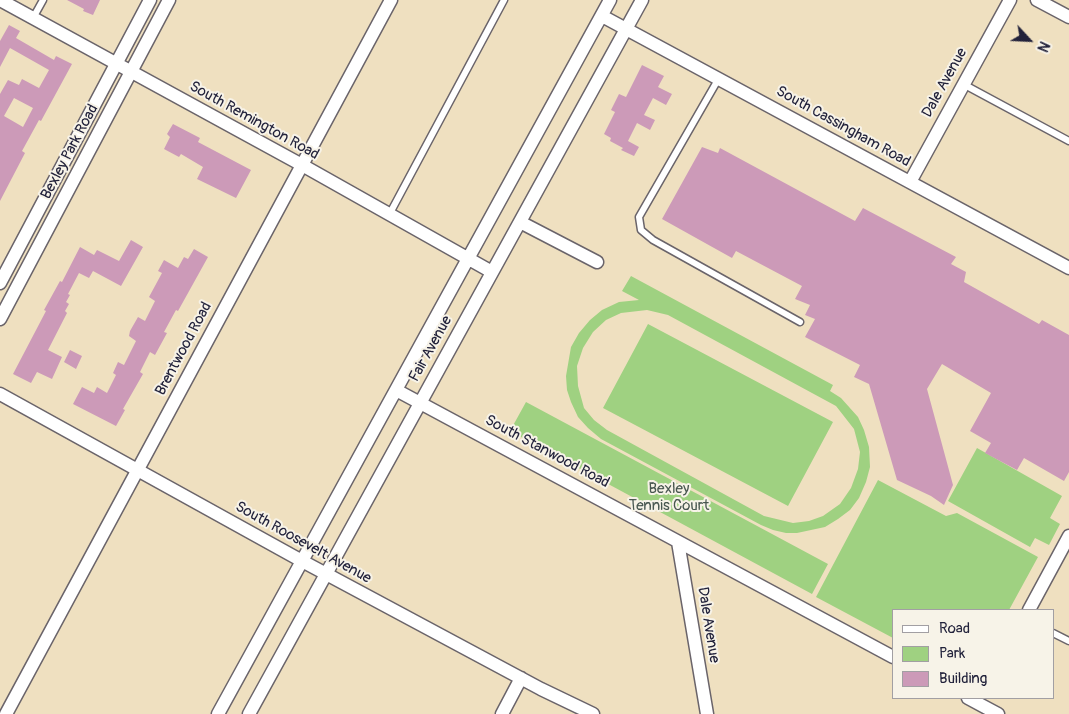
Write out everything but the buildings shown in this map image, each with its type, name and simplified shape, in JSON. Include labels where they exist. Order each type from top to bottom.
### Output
[{"type":"street","name":"South Remington Road","points":[[0,0],[302,165],[492,272]]},
{"type":"street","name":"Bexley Park Road","points":[[0,284],[150,0]]},
{"type":"street","name":"Bexley Park Road","points":[[0,319],[168,0]]},
{"type":"street","name":"Brentwood Road","points":[[6,714],[391,0]]},
{"type":"street","name":"Fair Avenue","points":[[218,714],[610,0]]},
{"type":"street","name":"Fair Avenue","points":[[249,714],[642,0]]},
{"type":"street","name":"Dale Avenue","points":[[910,182],[1010,0]]},
{"type":"street","points":[[1037,0],[1069,17]]},
{"type":"street","name":"South Cassingham Road","points":[[602,16],[1069,268]]},
{"type":"street","points":[[520,222],[597,262]]},
{"type":"street","name":"South Stanwood Road","points":[[396,390],[892,656]]},
{"type":"street","name":"South Roosevelt Avenue","points":[[0,394],[326,574],[521,678],[593,714]]},
{"type":"street","points":[[1030,609],[1069,536]]},
{"type":"street","name":"Dale Avenue","points":[[678,542],[707,714]]},
{"type":"street","points":[[502,714],[521,678]]},
{"type":"street","points":[[976,700],[998,714]]},
{"type":"lane","points":[[33,18],[43,0]]},
{"type":"lane","points":[[389,215],[504,0]]},
{"type":"lane","points":[[719,78],[638,217],[641,230],[653,240],[800,322]]},
{"type":"lane","points":[[963,84],[1069,141]]},
{"type":"lane","points":[[62,166],[77,174]]},
{"type":"lane","points":[[13,259],[28,266]]},
{"type":"lane","points":[[1054,634],[1069,642]]},
{"type":"green space","points":[[631,276],[833,385],[830,391],[841,398],[858,417],[869,447],[870,467],[866,482],[859,498],[850,510],[825,527],[797,533],[773,530],[601,439],[588,428],[578,417],[567,390],[566,376],[571,347],[579,333],[602,310],[619,302],[639,300],[622,291]],"holes":[[[647,310],[668,315],[836,406],[854,429],[860,452],[858,469],[851,488],[840,504],[823,516],[809,521],[793,523],[764,516],[607,430],[594,420],[584,408],[578,386],[577,366],[583,348],[593,332],[606,320],[621,313]]]},
{"type":"green space","points":[[648,324],[833,422],[788,506],[603,408]]},
{"type":"green space","name":"Bexley Tennis Court","points":[[526,402],[828,564],[812,594],[510,431]]},
{"type":"green space","points":[[977,448],[1062,496],[1050,518],[1060,524],[1049,545],[1035,538],[1030,547],[948,501]]},
{"type":"green space","points":[[878,480],[946,516],[957,513],[1038,557],[1010,609],[892,609],[892,637],[816,597]]}]
